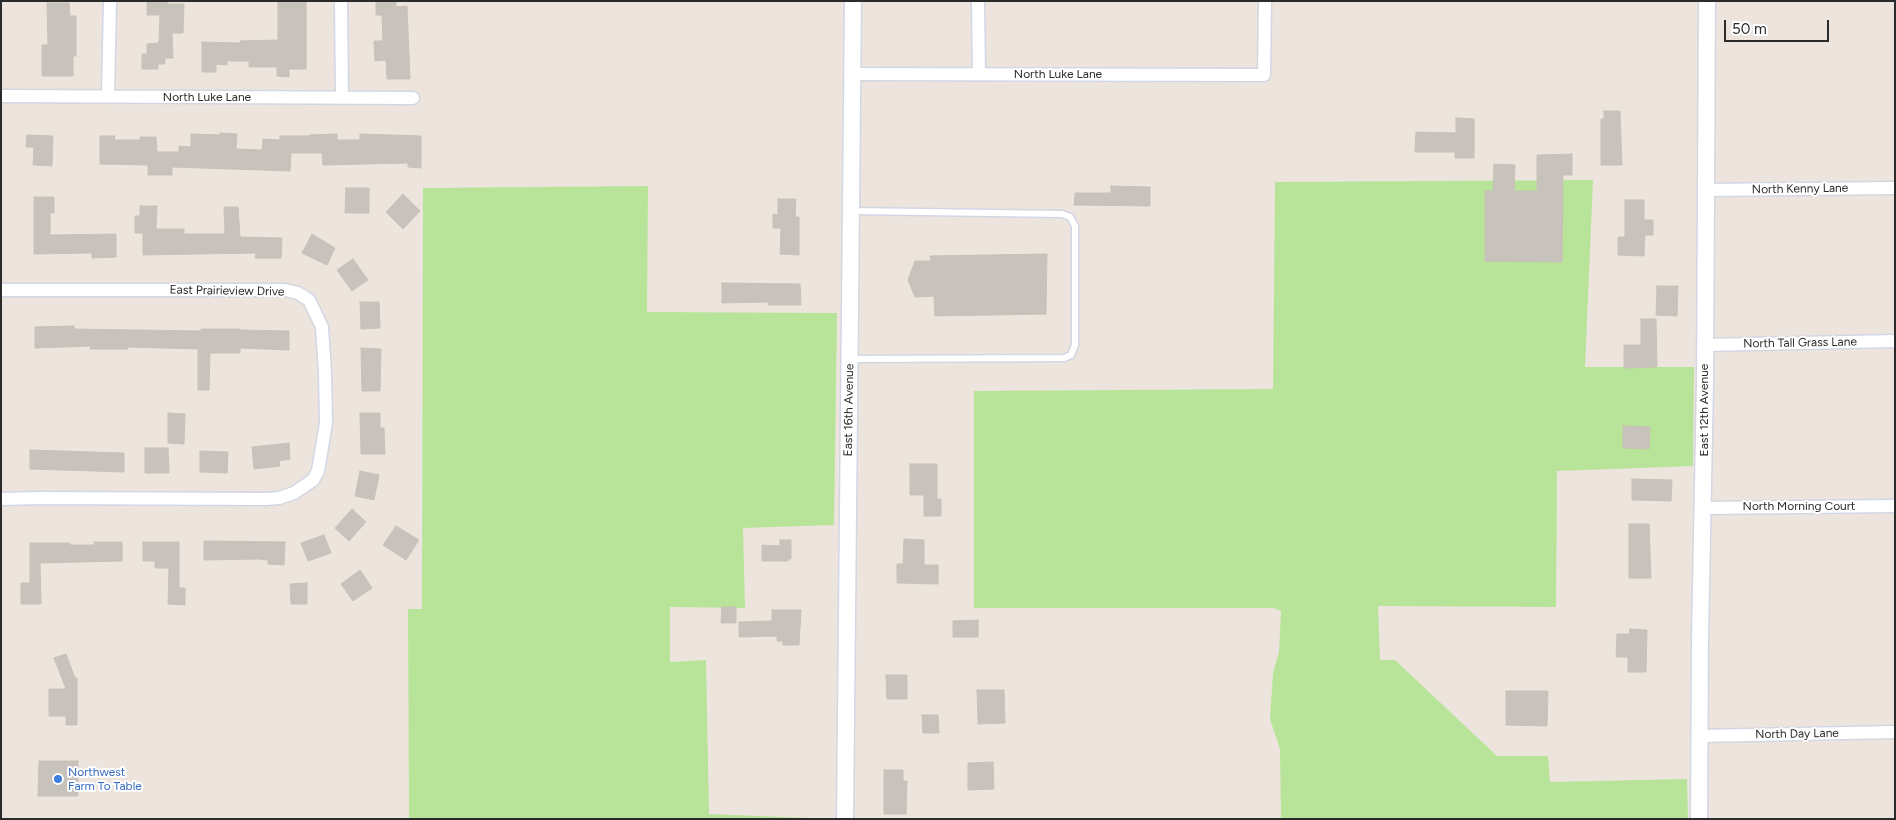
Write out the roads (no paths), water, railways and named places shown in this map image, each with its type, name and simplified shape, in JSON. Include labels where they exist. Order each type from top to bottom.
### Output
[{"type":"street","points":[[108,96],[110,1]]},
{"type":"street","points":[[341,1],[342,97]]},
{"type":"street","name":"East 16th Avenue","points":[[845,819],[852,1]]},
{"type":"street","points":[[978,1],[979,74]]},
{"type":"street","name":"North Luke Lane","points":[[852,74],[1264,74],[1265,1]]},
{"type":"street","name":"East 12th Avenue","points":[[1699,819],[1707,1]]},
{"type":"street","name":"North Luke Lane","points":[[1,96],[413,98]]},
{"type":"street","name":"North Kenny Lane","points":[[1706,190],[1895,188]]},
{"type":"street","name":"East Prairieview Drive","points":[[1,290],[286,290],[298,293],[309,300],[322,327],[326,423],[318,471],[313,480],[300,490],[279,498],[1,499]]},
{"type":"street","name":"North Tall Grass Lane","points":[[1704,345],[1895,342]]},
{"type":"street","name":"North Morning Court","points":[[1703,508],[1895,506]]},
{"type":"street","name":"North Day Lane","points":[[1700,736],[1895,732]]},
{"type":"lane","points":[[850,211],[1062,214],[1070,218],[1075,226],[1075,345],[1071,355],[1064,358],[850,359]]},
{"type":"place","name":"Northwest Farm To Table","points":[[58,779]]}]
